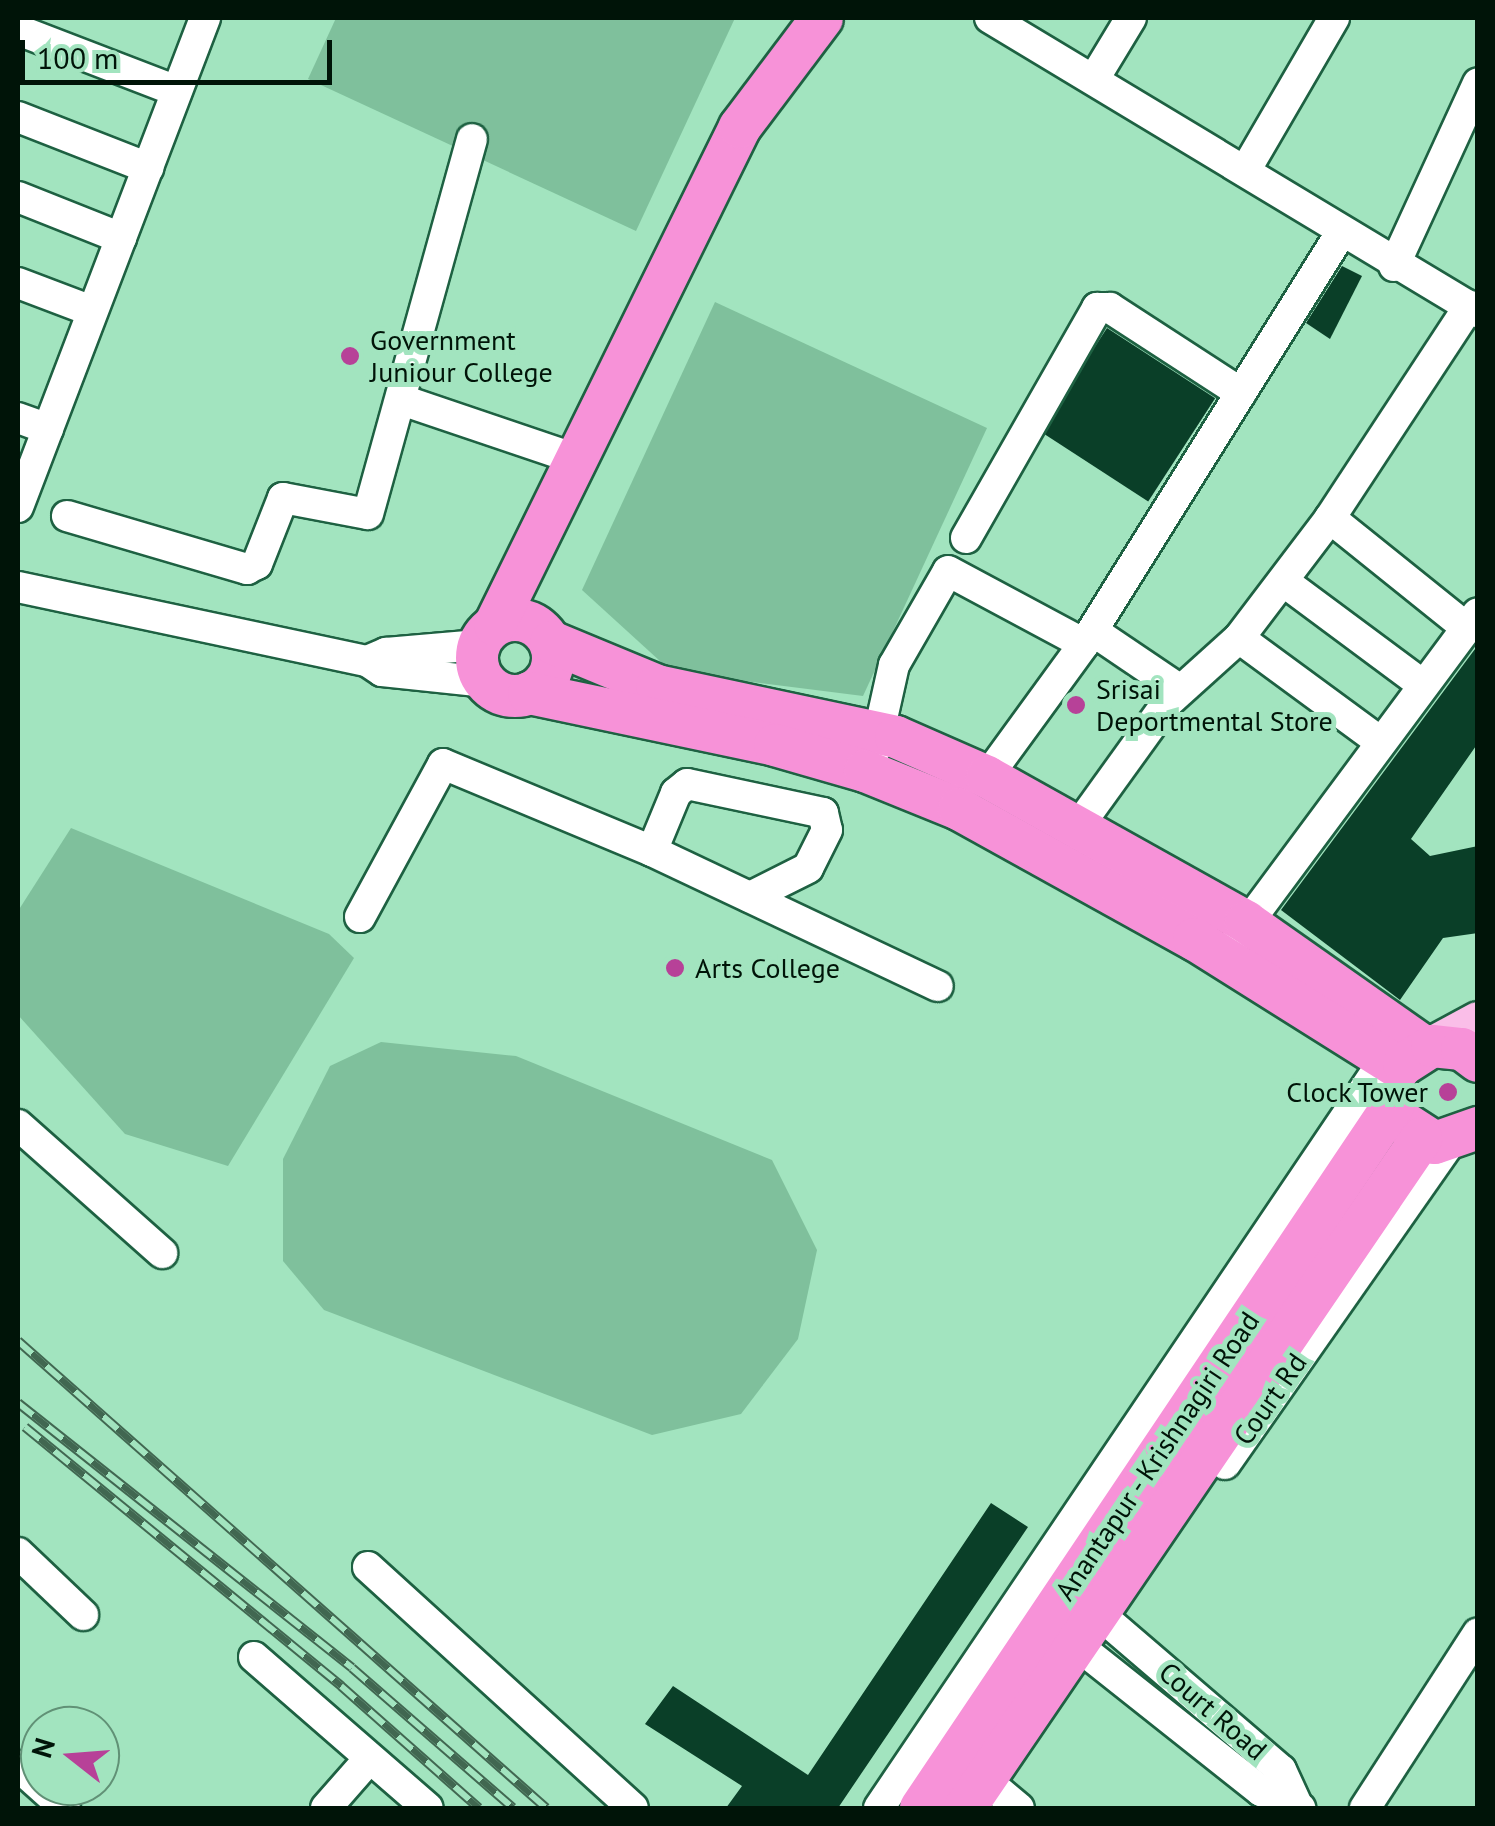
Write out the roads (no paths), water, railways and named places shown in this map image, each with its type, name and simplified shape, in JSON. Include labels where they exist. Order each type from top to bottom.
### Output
[{"type":"highway","points":[[508,643],[572,458],[740,126],[822,18]]},
{"type":"highway","points":[[508,643],[752,157],[791,90],[854,18]]},
{"type":"highway","points":[[508,643],[553,667],[530,694],[779,729],[987,777],[1246,922],[1407,1065],[1449,1137],[990,1804]]},
{"type":"highway","points":[[508,643],[657,686],[779,729]]},
{"type":"highway","points":[[874,752],[959,809],[1407,1065],[1462,1049],[1478,1060]]},
{"type":"highway","name":"Anantapur - Krishnagiri Road","points":[[920,1808],[1407,1065]]},
{"type":"main road","name":"Anantapur - Krishnagiri Road","points":[[1407,1065],[1478,1020]]},
{"type":"street","points":[[18,507],[205,18]]},
{"type":"street","points":[[990,18],[1245,171],[1394,266],[1473,309],[1330,518],[1240,638],[1180,690],[1077,828]]},
{"type":"street","points":[[1094,80],[1131,18]]},
{"type":"street","points":[[1245,171],[1334,18]]},
{"type":"street","points":[[18,30],[178,91]]},
{"type":"street","points":[[1394,266],[1478,83]]},
{"type":"street","points":[[18,116],[148,168]]},
{"type":"street","points":[[67,516],[253,568],[283,498],[370,512],[472,140]]},
{"type":"street","points":[[18,197],[121,238]]},
{"type":"street","points":[[987,777],[1089,638],[1342,232]]},
{"type":"street","points":[[18,284],[92,311]]},
{"type":"street","points":[[966,538],[1097,308],[1110,308],[1241,392]]},
{"type":"street","points":[[402,400],[572,458]]},
{"type":"street","points":[[18,418],[48,429]]},
{"type":"street","points":[[1224,960],[1246,922],[1472,620],[1330,518]]},
{"type":"street","points":[[874,752],[894,665],[948,572],[1089,638],[1180,690]]},
{"type":"street","points":[[1283,581],[1423,685]]},
{"type":"street","points":[[18,588],[367,661],[382,672],[508,643]]},
{"type":"street","points":[[1240,638],[1379,741]]},
{"type":"street","points":[[762,798],[779,729]]},
{"type":"street","points":[[360,917],[443,764],[652,851],[938,986]]},
{"type":"street","points":[[652,851],[676,793],[687,784],[824,813],[827,830],[808,868],[750,897]]},
{"type":"street","points":[[879,1808],[1407,1065]]},
{"type":"street","points":[[18,1126],[162,1253]]},
{"type":"street","name":"Court Rd","points":[[990,1804],[1449,1137]]},
{"type":"street","points":[[18,1553],[82,1615]]},
{"type":"street","points":[[368,1567],[633,1808]]},
{"type":"street","name":"Court Road","points":[[1113,1626],[1281,1770],[1299,1808]]},
{"type":"street","points":[[1365,1808],[1478,1633]]},
{"type":"street","points":[[254,1657],[428,1808]]},
{"type":"street","name":"Court Road","points":[[1092,1657],[1261,1791],[1299,1808]]},
{"type":"street","points":[[326,1808],[369,1758]]},
{"type":"street","points":[[18,1766],[65,1808]]},
{"type":"railway","points":[[18,1341],[546,1808]]},
{"type":"railway","points":[[18,1403],[352,1668],[513,1808]]},
{"type":"railway","points":[[25,1427],[341,1686],[479,1808]]},
{"type":"place","name":"Government Juniour College","points":[[350,356]]},
{"type":"place","name":"Srisai Deportmental Store","points":[[1076,705]]},
{"type":"place","name":"Arts College","points":[[675,968]]},
{"type":"place","name":"Clock Tower","points":[[1448,1092]]}]
